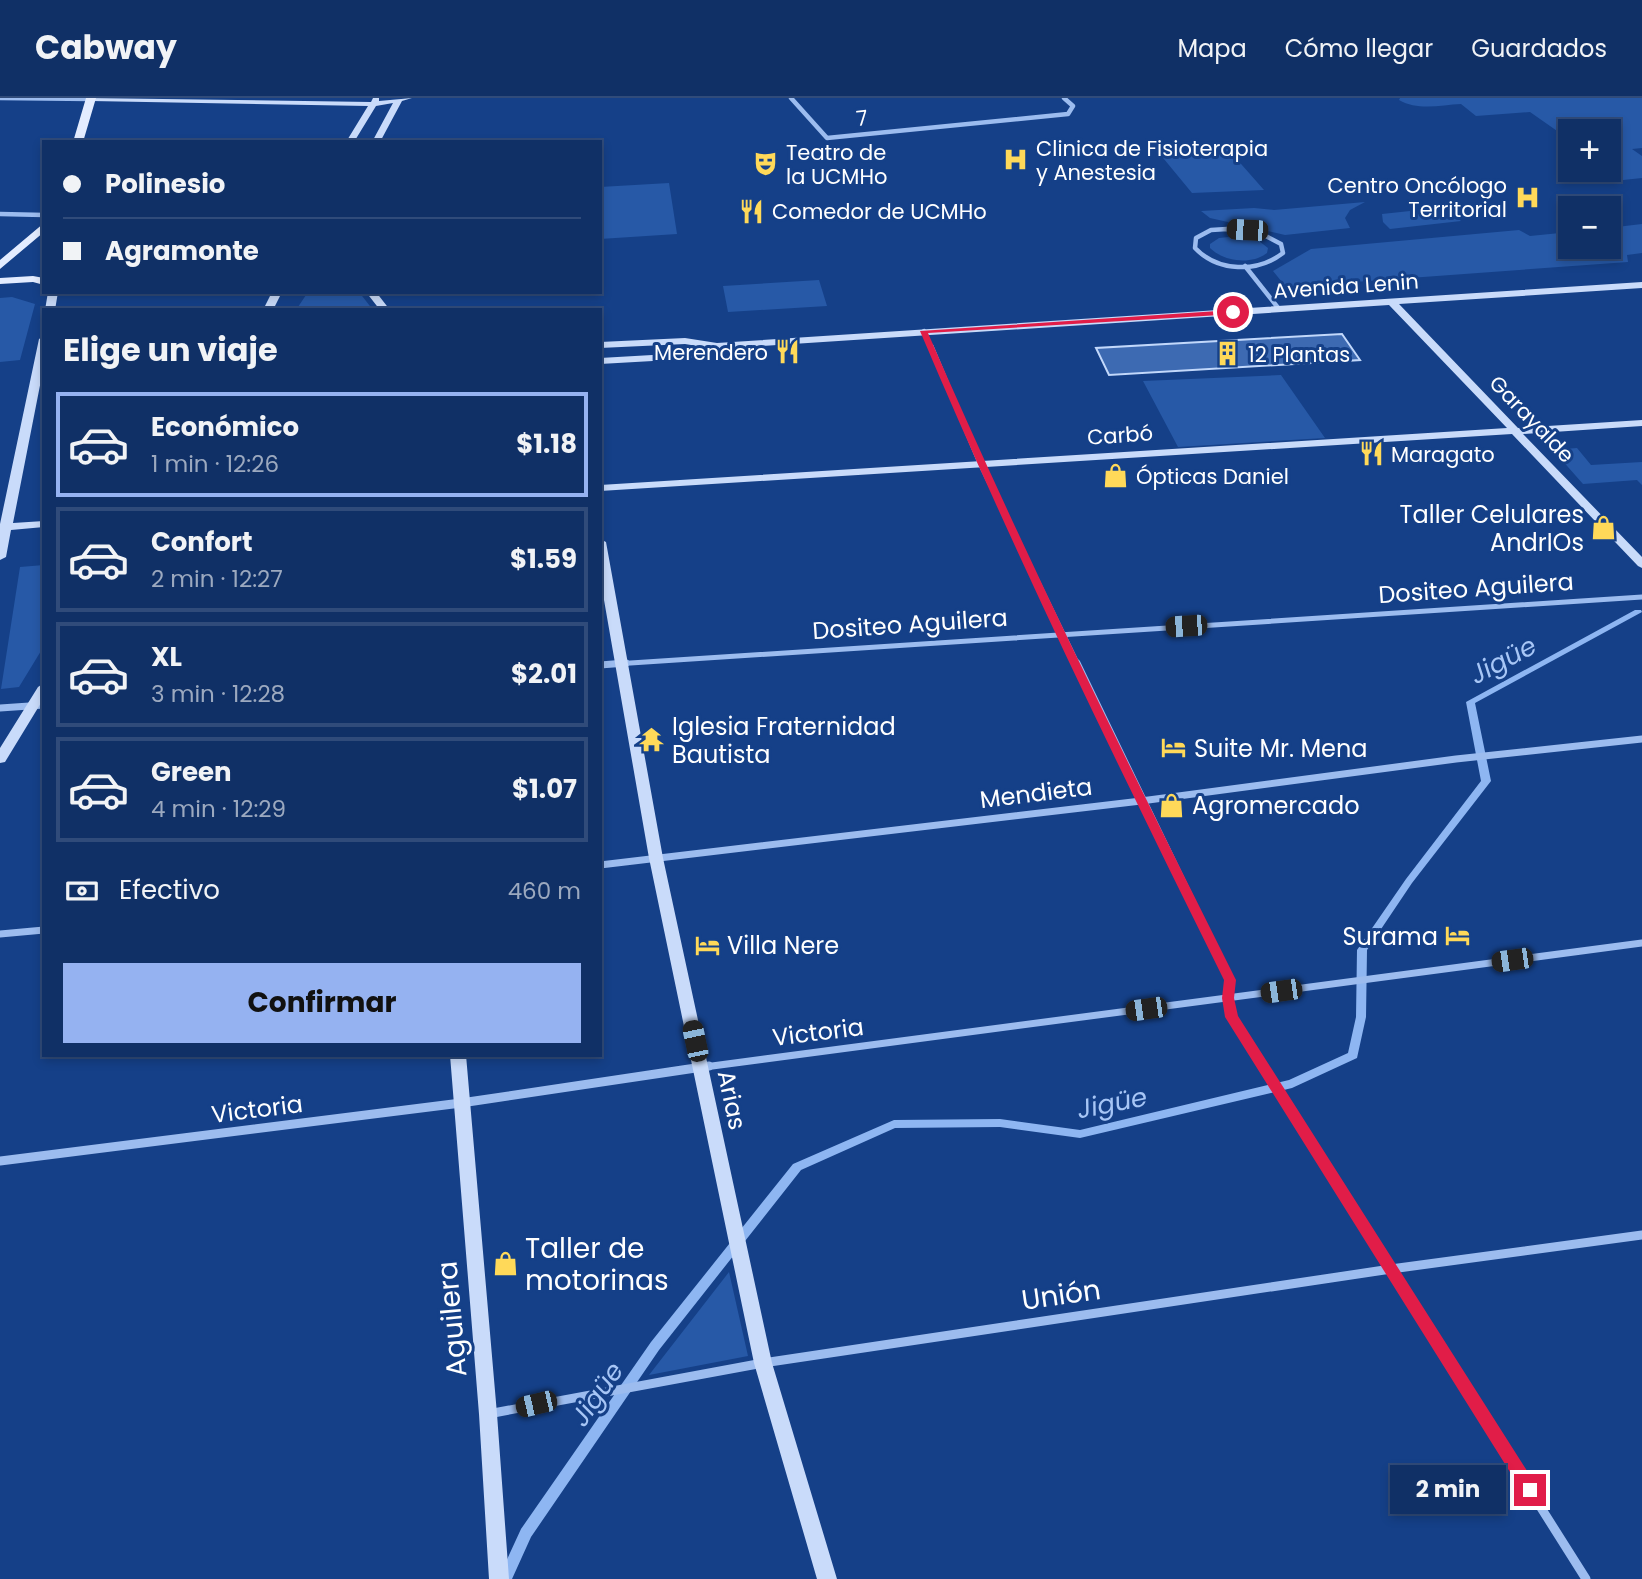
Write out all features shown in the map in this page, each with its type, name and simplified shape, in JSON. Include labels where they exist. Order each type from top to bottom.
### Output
[{"type":"main road","points":[[79,140],[91,98]]},
{"type":"main road","points":[[0,266],[42,228]]},
{"type":"main road","points":[[0,281],[33,279],[42,281]]},
{"type":"street","points":[[0,98],[403,99]]},
{"type":"street","name":"7","points":[[791,98],[827,138],[1068,114],[1073,106],[1064,98]]},
{"type":"street","points":[[377,140],[403,99]]},
{"type":"street","points":[[351,140],[374,101]]},
{"type":"street","points":[[0,214],[42,215]]},
{"type":"street","points":[[1245,266],[1277,259],[1283,253],[1281,244],[1258,232],[1227,229],[1211,230],[1202,234],[1194,243],[1199,254],[1205,257],[1228,265],[1245,266],[1279,309]]},
{"type":"street","name":"Avenida Lenin","points":[[602,345],[685,341],[717,346],[1641,286]]},
{"type":"street","name":"Garayalde","points":[[1392,302],[1642,564]]},
{"type":"street","points":[[923,331],[980,463],[1141,801],[1230,980],[1228,998],[1231,1017],[1586,1579]]},
{"type":"street","name":"Avenida Lenin","points":[[602,361],[688,356],[717,346]]},
{"type":"street","points":[[0,557],[3,527],[42,348]]},
{"type":"street","name":"Carbó","points":[[602,488],[1642,423]]},
{"type":"street","points":[[3,527],[42,524]]},
{"type":"street","name":"Arias","points":[[602,553],[656,858],[763,1363],[827,1579]]},
{"type":"street","name":"Dositeo Aguilera","points":[[602,665],[1642,597]]},
{"type":"street","points":[[0,708],[38,706]]},
{"type":"street","points":[[0,759],[38,706]]},
{"type":"street","name":"Mendieta","points":[[602,865],[1141,801],[1456,759],[1642,739]]},
{"type":"street","points":[[0,934],[42,930]]},
{"type":"street","name":"Victoria","points":[[0,1161],[461,1103],[701,1068],[1642,943]]},
{"type":"street","name":"Aguilera","points":[[458,1057],[499,1579]]},
{"type":"street","name":"Unión","points":[[488,1414],[763,1363],[1391,1269],[1642,1235]]},
{"type":"shaded area","points":[[1642,98],[1642,148],[1632,149],[1642,156],[1642,178],[1621,179],[1621,119],[1558,119],[1558,132],[1530,112],[1476,116],[1461,104],[1422,106],[1399,100]]},
{"type":"shaded area","points":[[1227,148],[1264,190],[1192,193],[1159,153]]},
{"type":"shaded area","points":[[669,183],[677,234],[602,239],[602,187]]},
{"type":"shaded area","points":[[1365,202],[1350,210],[1345,218],[1350,228],[1285,235],[1210,218],[1201,211],[1254,208],[1274,210]]},
{"type":"shaded area","points":[[1438,208],[1450,211],[1461,221],[1390,229],[1383,222],[1382,214]]},
{"type":"shaded area","points":[[1642,224],[1642,253],[1627,255],[1628,262],[1286,287],[1273,271],[1311,249],[1519,230],[1530,236],[1558,233],[1558,259],[1621,259],[1621,226]]},
{"type":"shaded area","points":[[1238,236],[1259,241],[1268,248],[1267,253],[1254,259],[1238,260],[1216,253],[1210,248],[1210,244],[1219,238]]},
{"type":"shaded area","points":[[819,280],[827,306],[728,312],[723,286]]},
{"type":"shaded area","points":[[307,294],[361,294],[371,308],[297,308]]},
{"type":"shaded area","points":[[12,297],[35,304],[20,360],[0,362],[0,298]]},
{"type":"shaded area","points":[[1281,375],[1325,438],[1178,447],[1143,381]]},
{"type":"shaded area","points":[[1577,448],[1591,465],[1642,462],[1642,485],[1637,480],[1583,484],[1553,450]]},
{"type":"shaded area","points":[[42,565],[42,649],[19,687],[1,689],[20,567]]},
{"type":"shaded area","points":[[729,1272],[748,1356],[649,1375]]},
{"type":"building","name":"12 Plantas","points":[[1342,334],[1360,360],[1109,375],[1096,348]]},
{"type":"waterway","name":"Jigüe","points":[[505,1579],[526,1533],[655,1346],[797,1167],[894,1124],[1000,1123],[1080,1134],[1292,1084],[1353,1055],[1361,1017],[1362,950],[1409,881],[1486,781],[1470,702],[1638,612]]},
{"type":"place","name":"Clinica de Fisioterapia y Anestesia","points":[[1016,160]]},
{"type":"place","name":"Teatro de la UCMHo","points":[[766,164]]},
{"type":"place","name":"Centro Oncólogo Territorial","points":[[1527,197]]},
{"type":"place","name":"Comedor de UCMHo","points":[[752,211]]},
{"type":"place","name":"Merendero","points":[[788,352]]},
{"type":"place","name":"12 Plantas","points":[[1228,354]]},
{"type":"place","name":"Maragato","points":[[1371,454]]},
{"type":"place","name":"Ópticas Daniel","points":[[1116,476]]},
{"type":"place","name":"Taller Celulares AndrIOs","points":[[1604,528]]},
{"type":"place","name":"Iglesia Fraternidad Bautista","points":[[652,740]]},
{"type":"place","name":"Suite Mr. Mena","points":[[1174,748]]},
{"type":"place","name":"Agromercado","points":[[1172,805]]},
{"type":"place","name":"Surama","points":[[1458,936]]},
{"type":"place","name":"Villa Nere","points":[[707,945]]},
{"type":"place","name":"Taller de motorinas","points":[[505,1264]]},
{"type":"route","points":[[1233,312],[923,331],[980,463],[1141,801],[1230,980],[1228,998],[1231,1017],[1530,1490]]}]
